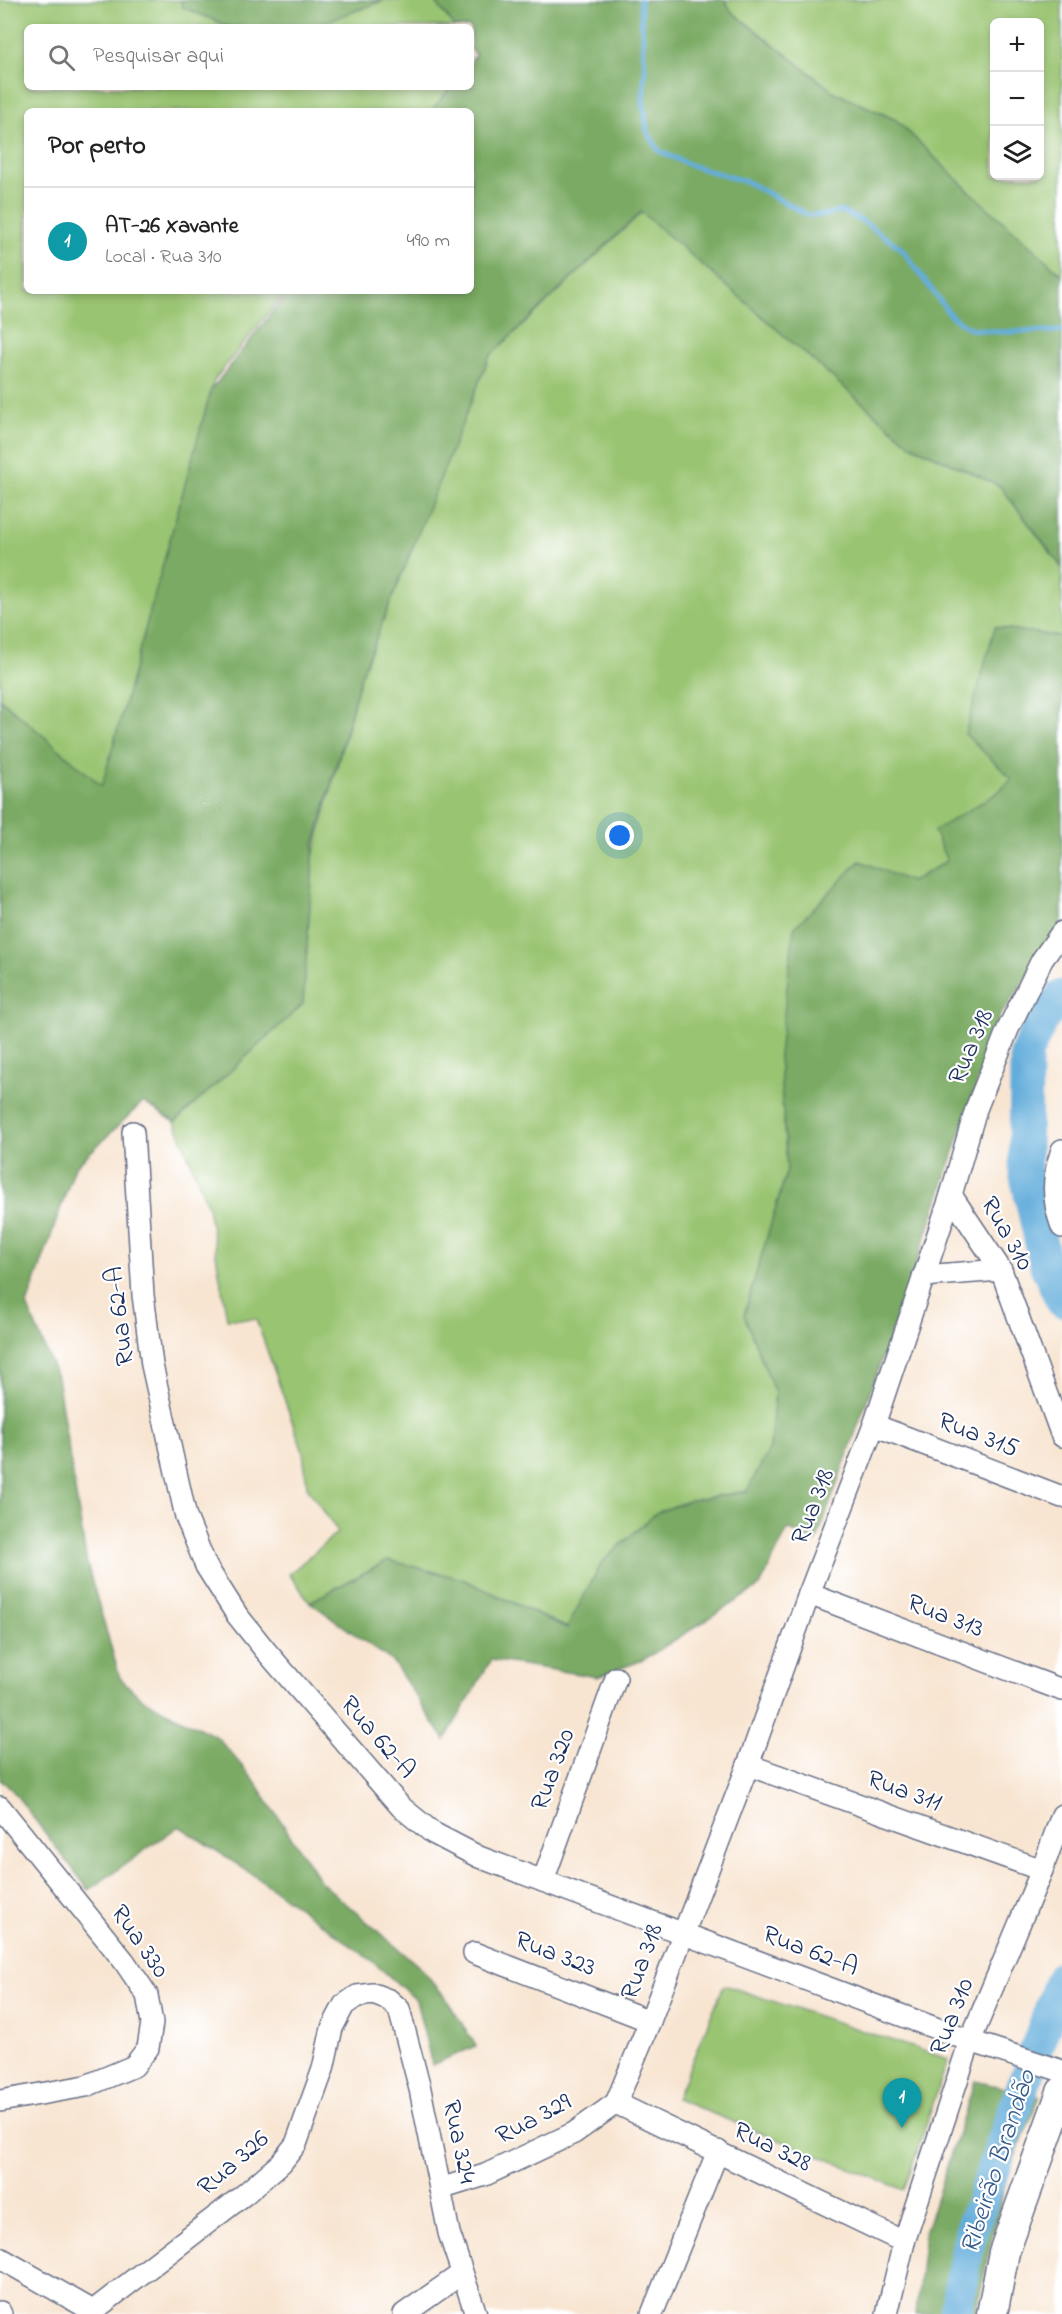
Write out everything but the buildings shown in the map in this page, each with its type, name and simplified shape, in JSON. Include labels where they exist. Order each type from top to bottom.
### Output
[{"type":"street","name":"Rua 318","points":[[616,2103],[650,2021],[748,1765],[809,1594],[874,1425],[951,1194],[976,1109],[1008,1029],[1042,960],[1062,932]]},
{"type":"street","name":"Rua 62-A","points":[[133,1132],[143,1295],[152,1365],[186,1517],[206,1566],[237,1615],[401,1807],[434,1833],[479,1857],[970,2041],[1055,2069]]},
{"type":"street","points":[[1059,1217],[1054,1172],[1062,1150]]},
{"type":"street","name":"Rua 310","points":[[951,1194],[1001,1270],[1062,1437]]},
{"type":"street","points":[[923,1276],[1001,1270]]},
{"type":"street","name":"Rua 315","points":[[874,1425],[1062,1497]]},
{"type":"street","name":"Rua 313","points":[[809,1594],[1062,1690]]},
{"type":"street","name":"Rua 320","points":[[543,1881],[616,1678]]},
{"type":"street","name":"Rua 311","points":[[748,1765],[1042,1870]]},
{"type":"street","name":"Rua 330","points":[[0,1807],[124,1961],[147,1995],[152,2023],[148,2048],[134,2066],[86,2086],[0,2101]]},
{"type":"street","name":"Rua 310","points":[[887,2314],[904,2242],[970,2041],[1042,1870],[1062,1815]]},
{"type":"street","name":"Rua 323","points":[[474,1953],[650,2021]]},
{"type":"street","name":"Rua 324","points":[[373,1994],[390,2000],[399,2009],[420,2089],[449,2233],[476,2314]]},
{"type":"street","name":"Rua 326","points":[[94,2312],[246,2194],[281,2163],[296,2144],[323,2069],[332,2028],[344,2005],[357,1996],[373,1994]]},
{"type":"street","points":[[992,2314],[1004,2252],[1062,2092]]},
{"type":"street","name":"Rua 329","points":[[440,2189],[485,2175],[574,2133],[616,2103]]},
{"type":"street","name":"Rua 328","points":[[616,2103],[904,2242]]},
{"type":"street","points":[[652,2314],[718,2151]]},
{"type":"street","points":[[0,2258],[94,2312]]},
{"type":"street","points":[[404,2314],[461,2274]]},
{"type":"green space","points":[[0,0],[181,0],[182,7],[224,24],[24,24],[24,90],[448,90],[434,108],[24,108],[24,294],[284,294],[214,380],[102,787],[0,699]]},
{"type":"green space","points":[[181,0],[385,0],[319,24],[224,24],[182,7]]},
{"type":"green space","points":[[385,0],[434,0],[453,24],[319,24]]},
{"type":"green space","points":[[434,0],[725,0],[731,11],[834,92],[896,120],[968,190],[1062,275],[1062,567],[1000,486],[911,445],[641,212],[489,357],[361,676],[314,846],[303,1004],[175,1122],[143,1102],[75,1167],[27,1305],[57,1377],[87,1564],[120,1678],[142,1699],[217,1737],[253,1779],[321,1882],[423,1970],[445,1997],[476,2046],[432,2065],[416,2000],[372,1961],[261,1880],[179,1826],[89,1890],[9,1786],[0,1780],[0,699],[102,786],[211,390],[287,294],[474,294],[474,108],[434,108],[448,90],[474,90],[474,57],[476,55],[474,53],[474,24],[453,24]]},
{"type":"green space","points":[[725,0],[1062,0],[1062,275],[968,190],[896,120],[834,92],[731,11]]},
{"type":"green space","points":[[642,212],[911,445],[1000,486],[1062,568],[1062,637],[995,627],[1013,779],[997,793],[947,861],[911,882],[859,862],[779,1055],[787,1170],[744,1315],[775,1393],[770,1448],[747,1491],[688,1501],[656,1513],[602,1562],[568,1628],[462,1579],[388,1560],[310,1602],[289,1574],[338,1532],[307,1487],[303,1452],[256,1319],[227,1319],[208,1207],[175,1122],[303,1004],[313,857],[361,676],[489,357]]},
{"type":"green space","points":[[995,627],[1062,637],[1062,927],[999,1017],[925,1239],[816,1542],[788,1529],[760,1586],[643,1660],[597,1677],[491,1660],[445,1740],[393,1662],[310,1602],[388,1560],[462,1579],[567,1628],[602,1562],[656,1513],[688,1501],[747,1491],[770,1448],[775,1393],[744,1315],[787,1170],[779,1055],[794,928],[860,861],[911,882],[947,861],[934,831],[997,793],[1012,779],[965,734]]},
{"type":"green space","points":[[724,1985],[948,2059],[904,2190],[676,2099]]},
{"type":"green space","points":[[975,2081],[1040,2096],[1007,2176],[976,2314],[916,2314],[925,2233]]},
{"type":"waterway","points":[[640,0],[645,69],[643,100],[647,131],[659,151],[690,165],[747,182],[808,215],[823,215],[840,211],[861,220],[901,248],[951,316],[971,329],[1001,332],[1062,331]]},
{"type":"waterway","name":"Ribeirão Brandão","points":[[1062,996],[1043,1018],[1026,1054],[1025,1172],[1046,1266],[1062,1301]]},
{"type":"waterway","name":"Ribeirão Brandão","points":[[955,2314],[971,2231],[1062,1977]]},
{"type":"place","name":"AT-26 Xavante","points":[[902,2128]]}]
